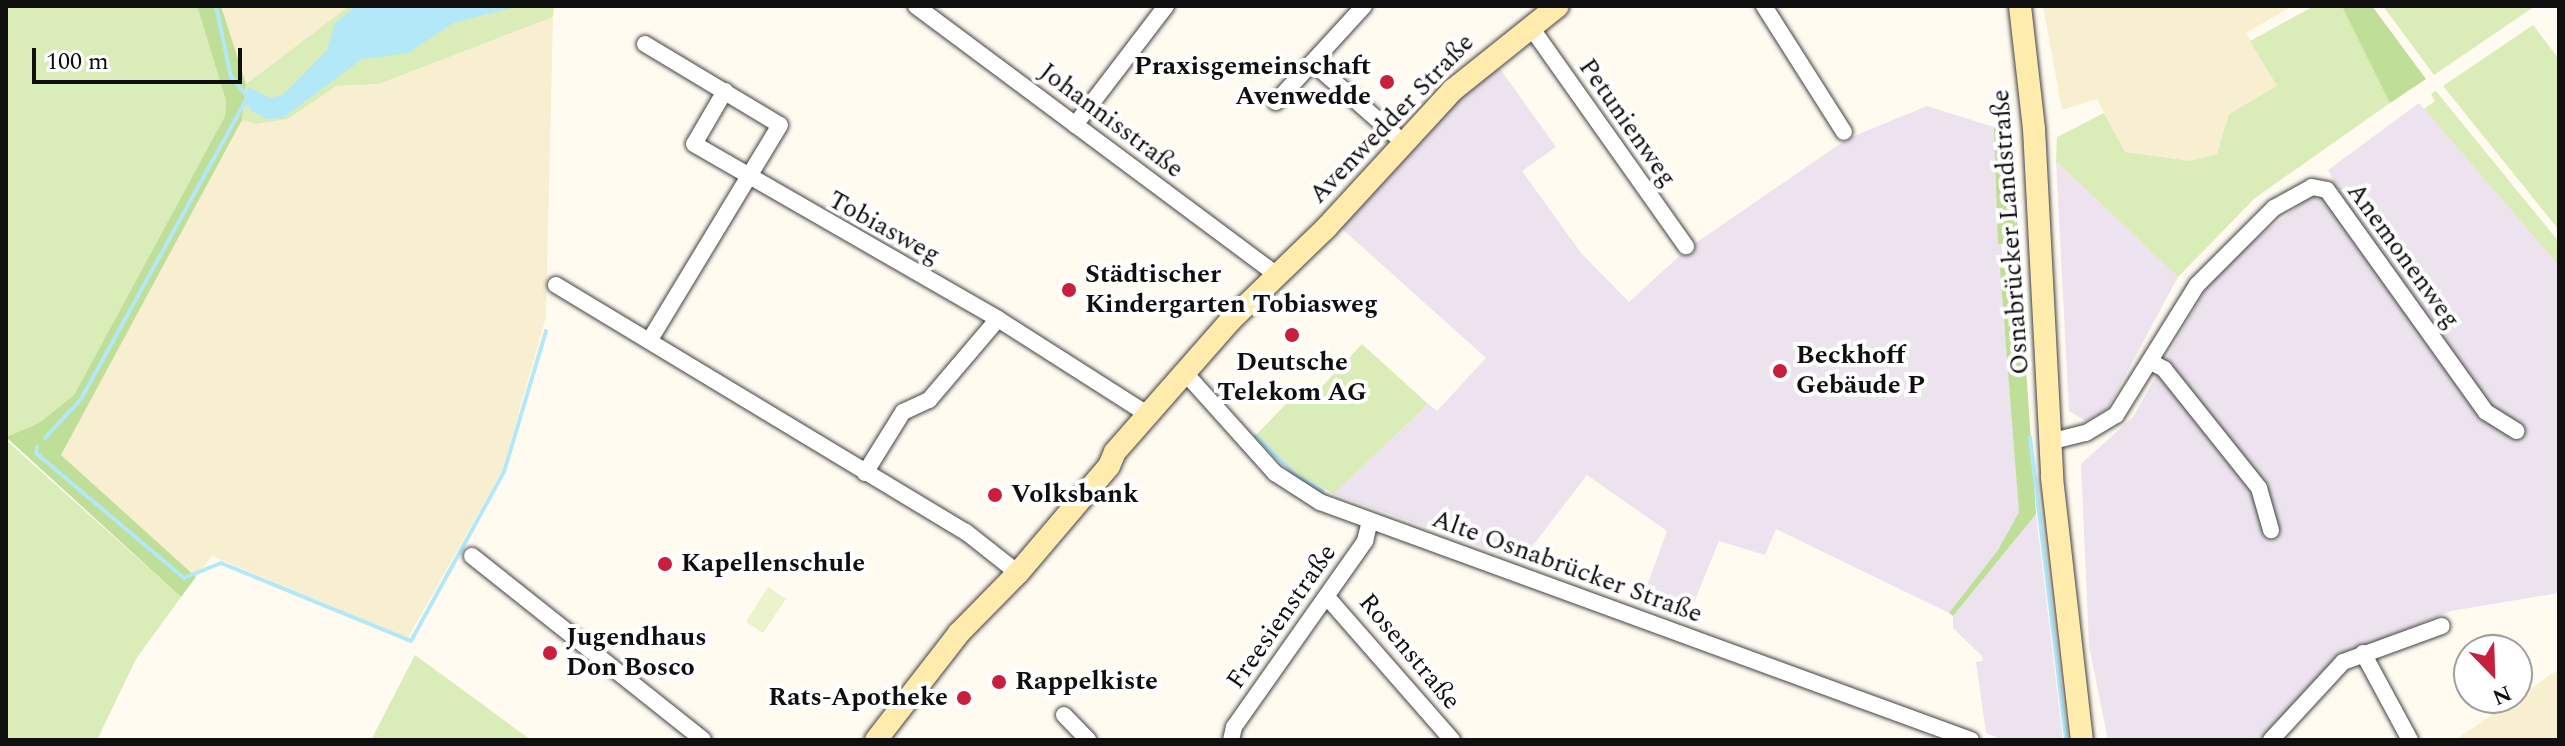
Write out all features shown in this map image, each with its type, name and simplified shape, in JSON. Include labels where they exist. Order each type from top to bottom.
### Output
[{"type":"main road","name":"Avenwedder Straße","points":[[1305,243],[1317,222],[1395,135],[1486,49],[1542,6]]},
{"type":"main road","name":"Avenwedder Straße","points":[[876,740],[939,664],[969,621],[1011,582],[1109,466],[1115,452],[1218,340],[1245,318],[1251,304],[1305,243],[1453,90],[1558,6]]},
{"type":"main road","name":"Osnabrücker Landstraße","points":[[2020,6],[2035,137],[2054,448],[2064,487],[2061,532],[2082,740]]},
{"type":"main road","name":"Osnabrücker Landstraße","points":[[2078,684],[2093,740]]},
{"type":"street","name":"Johannisstraße","points":[[916,6],[1277,275]]},
{"type":"street","points":[[1075,125],[1166,6]]},
{"type":"street","points":[[1276,102],[1364,6]]},
{"type":"street","points":[[1764,6],[1844,132]]},
{"type":"street","name":"Petunienweg","points":[[1530,26],[1686,246]]},
{"type":"street","points":[[645,44],[780,125],[650,340]]},
{"type":"street","points":[[1313,63],[1395,135]]},
{"type":"street","name":"Tobiasweg","points":[[725,91],[694,144],[998,319],[1149,417]]},
{"type":"street","name":"Anemonenweg","points":[[2054,448],[2105,424],[2151,362],[2197,285],[2274,208],[2312,187],[2327,190],[2486,412],[2517,431]]},
{"type":"street","points":[[556,285],[966,532],[1011,582]]},
{"type":"street","points":[[865,473],[903,412],[929,400],[998,319]]},
{"type":"street","points":[[2151,362],[2164,369],[2259,488],[2271,530]]},
{"type":"street","name":"Alte Osnabrücker Straße","points":[[1187,375],[1288,485],[1370,521],[1971,740]]},
{"type":"street","name":"Freesienstraße","points":[[1231,740],[1234,727],[1365,541],[1370,521]]},
{"type":"street","points":[[472,556],[703,740]]},
{"type":"street","name":"Rosenstraße","points":[[1327,597],[1452,740]]},
{"type":"street","points":[[2271,740],[2343,662],[2442,626]]},
{"type":"street","points":[[2363,653],[2410,740]]},
{"type":"street","points":[[1064,715],[1088,740]]},
{"type":"shaded area","points":[[221,6],[349,6],[246,84]]},
{"type":"shaded area","points":[[2043,6],[2293,6],[2246,33],[2277,86],[2229,114],[2217,154],[2191,161],[2125,152],[2097,99],[2062,110]]},
{"type":"shaded area","points":[[553,17],[546,317],[502,471],[408,638],[212,556],[196,577],[61,455],[242,120],[256,124],[288,119],[336,86],[379,84]]},
{"type":"shaded area","points":[[1498,66],[1556,147],[1522,171],[1581,253],[1629,302],[1687,249],[1847,139],[1927,106],[1994,127],[2019,512],[1998,550],[1949,613],[1776,529],[1765,555],[1719,541],[1686,622],[1640,605],[1667,531],[1587,475],[1521,561],[1334,494],[1428,404],[1437,411],[1486,358],[1340,227],[1459,99]]},
{"type":"shaded area","points":[[2419,103],[2559,266],[2559,593],[2451,611],[2339,656],[2259,740],[2108,740],[2089,646],[2081,464],[2133,417],[2206,289],[2248,245],[2333,179],[2328,170]]},
{"type":"shaded area","points":[[2056,161],[2178,277],[2106,411],[2086,421],[2069,411]]},
{"type":"shaded area","points":[[2036,514],[2063,740],[2003,740],[1986,733],[1976,662],[1983,661],[1982,656],[1953,628],[1953,616]]},
{"type":"shaded area","points":[[2559,669],[2559,740],[2455,740],[2493,714],[2533,714],[2533,687]]},
{"type":"green space","points":[[6,6],[197,6],[226,101],[225,116],[74,395],[39,423],[6,437]]},
{"type":"green space","points":[[197,6],[221,6],[246,84],[242,120],[61,455],[196,577],[181,597],[6,437],[39,423],[74,395],[225,116],[226,101]]},
{"type":"green space","points":[[349,6],[554,6],[553,17],[379,84],[336,86],[288,119],[256,124],[242,120],[246,84]]},
{"type":"green space","points":[[2314,6],[2342,6],[2354,20],[2390,103],[2255,198],[2178,277],[2056,161],[2057,137],[2104,113],[2125,152],[2191,161],[2217,154],[2229,114],[2277,86],[2250,41]]},
{"type":"green space","points":[[2342,6],[2372,6],[2426,79],[2390,103]]},
{"type":"green space","points":[[2383,6],[2535,6],[2434,75]]},
{"type":"green space","points":[[2533,25],[2559,59],[2559,230],[2443,86]]},
{"type":"green space","points":[[2436,91],[2559,242],[2559,266],[2424,109],[2435,101],[2431,94]]},
{"type":"green space","points":[[1994,127],[2014,133],[2018,243],[1998,244]]},
{"type":"green space","points":[[2019,267],[2036,514],[1953,616],[1949,613],[1998,550],[2019,512],[2000,268]]},
{"type":"green space","points":[[1362,344],[1428,404],[1334,494],[1298,474],[1257,434],[1305,384],[1316,393]]},
{"type":"green space","points":[[6,440],[181,597],[136,659],[97,740],[6,740]]},
{"type":"green space","points":[[768,587],[786,599],[763,633],[746,622]]},
{"type":"green space","points":[[415,655],[531,740],[371,740]]},
{"type":"water","points":[[356,6],[519,6],[453,23],[408,53],[362,59],[283,118],[268,119],[252,111],[246,104],[248,87],[270,98],[283,95],[327,50],[335,23]]},
{"type":"waterway","points":[[45,438],[81,399],[248,97],[231,77],[216,6]]},
{"type":"waterway","points":[[37,447],[36,453],[184,578],[221,563],[411,641],[504,472],[546,331]]},
{"type":"waterway","points":[[1256,436],[1296,475],[1323,491]]},
{"type":"waterway","points":[[2030,437],[2066,740]]},
{"type":"place","name":"Praxisgemeinschaft Avenwedde","points":[[1387,82]]},
{"type":"place","name":"Städtischer Kindergarten Tobiasweg","points":[[1069,290]]},
{"type":"place","name":"Deutsche Telekom AG","points":[[1292,335]]},
{"type":"place","name":"Beckhoff Gebäude P","points":[[1780,371]]},
{"type":"place","name":"Volksbank","points":[[995,495]]},
{"type":"place","name":"Kapellenschule","points":[[665,564]]},
{"type":"place","name":"Jugendhaus Don Bosco","points":[[550,653]]},
{"type":"place","name":"Rappelkiste","points":[[999,682]]},
{"type":"place","name":"Rats-Apotheke","points":[[964,698]]}]
